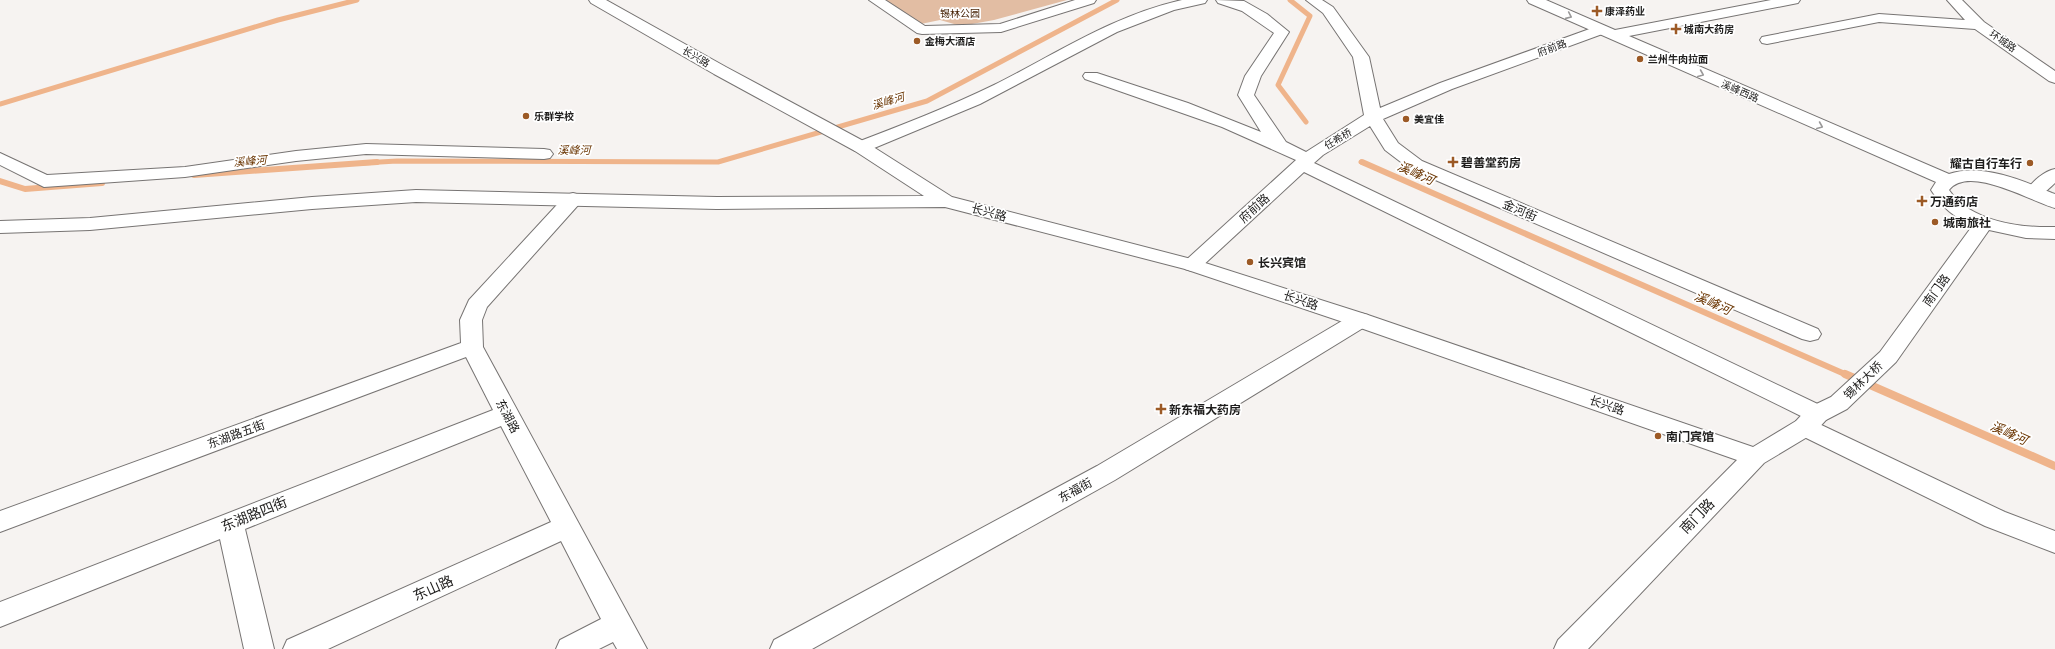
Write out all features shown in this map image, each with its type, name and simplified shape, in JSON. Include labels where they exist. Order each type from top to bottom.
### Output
[{"type":"street","name":"长兴路","points":[[596,0],[736,80],[856,145],[946,201],[1192,265],[1360,320],[1755,457]]},
{"type":"street","points":[[876,0],[922,30],[1001,28],[1089,0]]},
{"type":"street","points":[[856,145],[974,100],[1107,31],[1182,3],[1200,0]]},
{"type":"street","points":[[1223,0],[1233,1],[1257,13],[1282,32],[1254,76],[1246,95],[1281,148]]},
{"type":"street","name":"金河街","points":[[1313,0],[1328,10],[1361,57],[1366,122],[1391,146],[1416,165],[1810,334]]},
{"type":"street","name":"溪峰西路","points":[[1534,0],[1606,33],[1947,180]]},
{"type":"street","name":"府前路","points":[[1366,122],[1446,86],[1606,33],[1755,0]]},
{"type":"street","name":"府前路","points":[[1606,33],[1793,0]]},
{"type":"street","name":"环城路","points":[[1954,0],[1979,25],[2055,78]]},
{"type":"street","points":[[1767,40],[1879,18],[1979,25]]},
{"type":"street","points":[[1091,76],[1228,123],[1281,148],[1820,415],[1995,519],[2055,542]]},
{"type":"street","name":"任希桥","points":[[1306,161],[1366,122]]},
{"type":"street","points":[[0,158],[44,181],[185,172],[296,156],[366,149],[544,154]]},
{"type":"street","name":"府前路","points":[[1192,265],[1306,161]]},
{"type":"street","points":[[2035,191],[2055,174]]},
{"type":"street","points":[[2055,202],[2035,191],[2008,182],[1979,177],[1960,177],[1947,180],[1942,184],[1940,190],[1949,202],[1970,216],[1985,222],[2017,231],[2055,233]]},
{"type":"street","points":[[0,227],[90,224],[312,203],[416,196],[717,202],[946,201]]},
{"type":"street","name":"东湖路","points":[[573,199],[477,305],[471,320],[472,347],[625,637]]},
{"type":"street","name":"南门路","points":[[1888,357],[1985,222]]},
{"type":"street","name":"东福街","points":[[785,649],[1106,473],[1360,320]]},
{"type":"street","name":"东湖路五街","points":[[0,522],[472,347]]},
{"type":"street","name":"锡林大桥","points":[[1820,415],[1888,357]]},
{"type":"street","name":"东湖路四街","points":[[0,615],[507,414]]},
{"type":"street","name":"南门路","points":[[1569,649],[1755,457],[1820,415]]},
{"type":"street","points":[[230,524],[259,649]]},
{"type":"street","name":"东山路","points":[[298,649],[567,527]]},
{"type":"street","points":[[571,649],[625,637]]},
{"type":"green space","name":"锡林公园","points":[[882,0],[1067,0],[994,20],[961,26],[940,20],[916,25]]},
{"type":"waterway","points":[[0,104],[278,20],[357,0]]},
{"type":"waterway","name":"溪峰河","points":[[363,163],[397,161],[718,162],[927,101],[1117,0]]},
{"type":"waterway","name":"溪峰河","points":[[1290,0],[1310,16],[1278,85],[1306,122]]},
{"type":"waterway","name":"溪峰河","points":[[194,175],[377,162]]},
{"type":"waterway","name":"溪峰河","points":[[1362,162],[1847,375]]},
{"type":"waterway","name":"溪峰河","points":[[0,181],[25,189],[102,183]]},
{"type":"waterway","name":"溪峰河","points":[[1845,374],[2055,466]]},
{"type":"place","name":"康泽药业","points":[[1597,11]]},
{"type":"place","name":"城南大药房","points":[[1676,29]]},
{"type":"place","name":"金梅大酒店","points":[[917,41]]},
{"type":"place","name":"兰州牛肉拉面","points":[[1640,59]]},
{"type":"place","name":"乐群学校","points":[[526,116]]},
{"type":"place","name":"美宜佳","points":[[1406,119]]},
{"type":"place","name":"碧善堂药房","points":[[1453,162]]},
{"type":"place","name":"耀古自行车行","points":[[2030,163]]},
{"type":"place","name":"万通药店","points":[[1922,201]]},
{"type":"place","name":"城南旅社","points":[[1935,222]]},
{"type":"place","name":"长兴宾馆","points":[[1250,262]]},
{"type":"place","name":"新东福大药房","points":[[1161,409]]},
{"type":"place","name":"南门宾馆","points":[[1658,436]]}]
